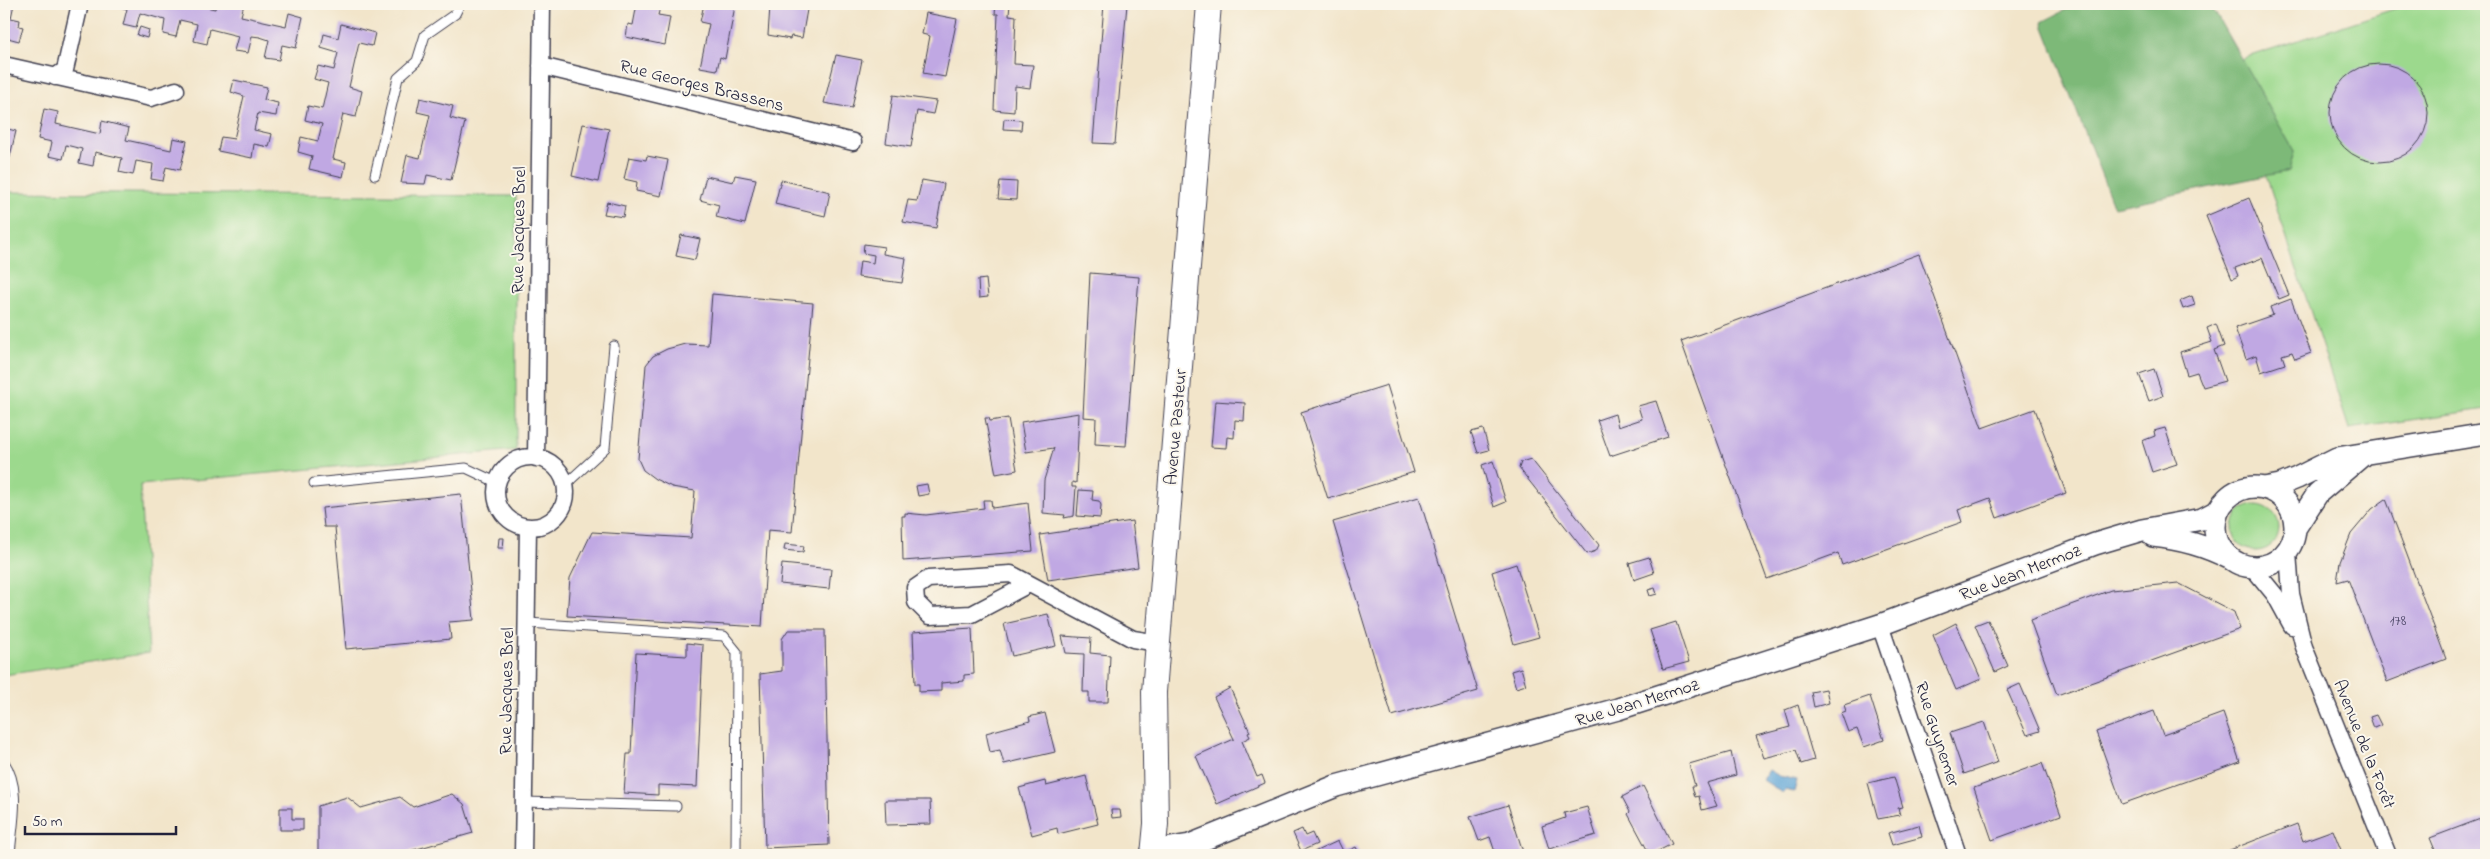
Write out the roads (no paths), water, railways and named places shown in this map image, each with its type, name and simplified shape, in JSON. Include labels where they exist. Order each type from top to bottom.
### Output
[{"type":"main road","name":"Avenue Pasteur","points":[[1151,854],[1156,824],[1154,692],[1209,4]]},
{"type":"street","points":[[55,77],[65,70],[80,4]]},
{"type":"street","name":"Rue Jacques Brel","points":[[536,458],[542,4]]},
{"type":"street","points":[[4,65],[150,98],[176,90]]},
{"type":"street","name":"Rue Georges Brassens","points":[[541,66],[853,142]]},
{"type":"street","points":[[2264,488],[2277,493],[2287,502],[2294,514],[2296,527],[2294,540],[2288,552],[2278,561],[2266,566],[2253,568],[2240,565],[2229,558],[2220,548],[2216,536],[2215,522],[2218,510],[2226,499],[2238,491],[2250,487],[2264,488],[2280,485],[2337,458],[2486,434]]},
{"type":"street","points":[[2296,527],[2318,493],[2366,452]]},
{"type":"street","points":[[523,458],[536,458],[546,461],[556,468],[566,484],[566,496],[561,511],[547,523],[528,528],[511,521],[502,511],[497,500],[498,483],[503,472],[512,463],[523,458]]},
{"type":"street","name":"Rue Jean Mermoz","points":[[1151,854],[1190,844],[1336,786],[1618,709],[1880,625],[2123,535],[2202,519],[2218,510]]},
{"type":"street","name":"Rue Jacques Brel","points":[[523,855],[528,528]]},
{"type":"street","name":"Rue Jean Mermoz","points":[[2123,535],[2180,539],[2204,546],[2229,558]]},
{"type":"street","name":"Avenue de la Forêt","points":[[2288,552],[2291,594],[2304,647]]},
{"type":"street","name":"Avenue de la Forêt","points":[[2253,568],[2275,595],[2304,647],[2388,855]]},
{"type":"street","points":[[1029,584],[972,614],[930,616],[916,602],[914,588],[928,579],[1011,574],[1133,639],[1158,643]]},
{"type":"street","name":"Rue Guynemer","points":[[1880,625],[1958,855]]},
{"type":"lane","points":[[375,175],[398,78],[417,61],[425,35],[455,14],[460,4]]},
{"type":"lane","points":[[566,484],[605,448],[614,346]]},
{"type":"lane","points":[[314,483],[466,468],[498,483]]},
{"type":"lane","points":[[528,623],[724,636],[737,652],[736,855]]},
{"type":"lane","points":[[4,762],[10,771],[15,788],[10,855]]},
{"type":"lane","points":[[524,802],[676,806]]},
{"type":"water","points":[[1769,770],[1779,776],[1797,780],[1794,792],[1785,790],[1783,793],[1763,780]]}]
